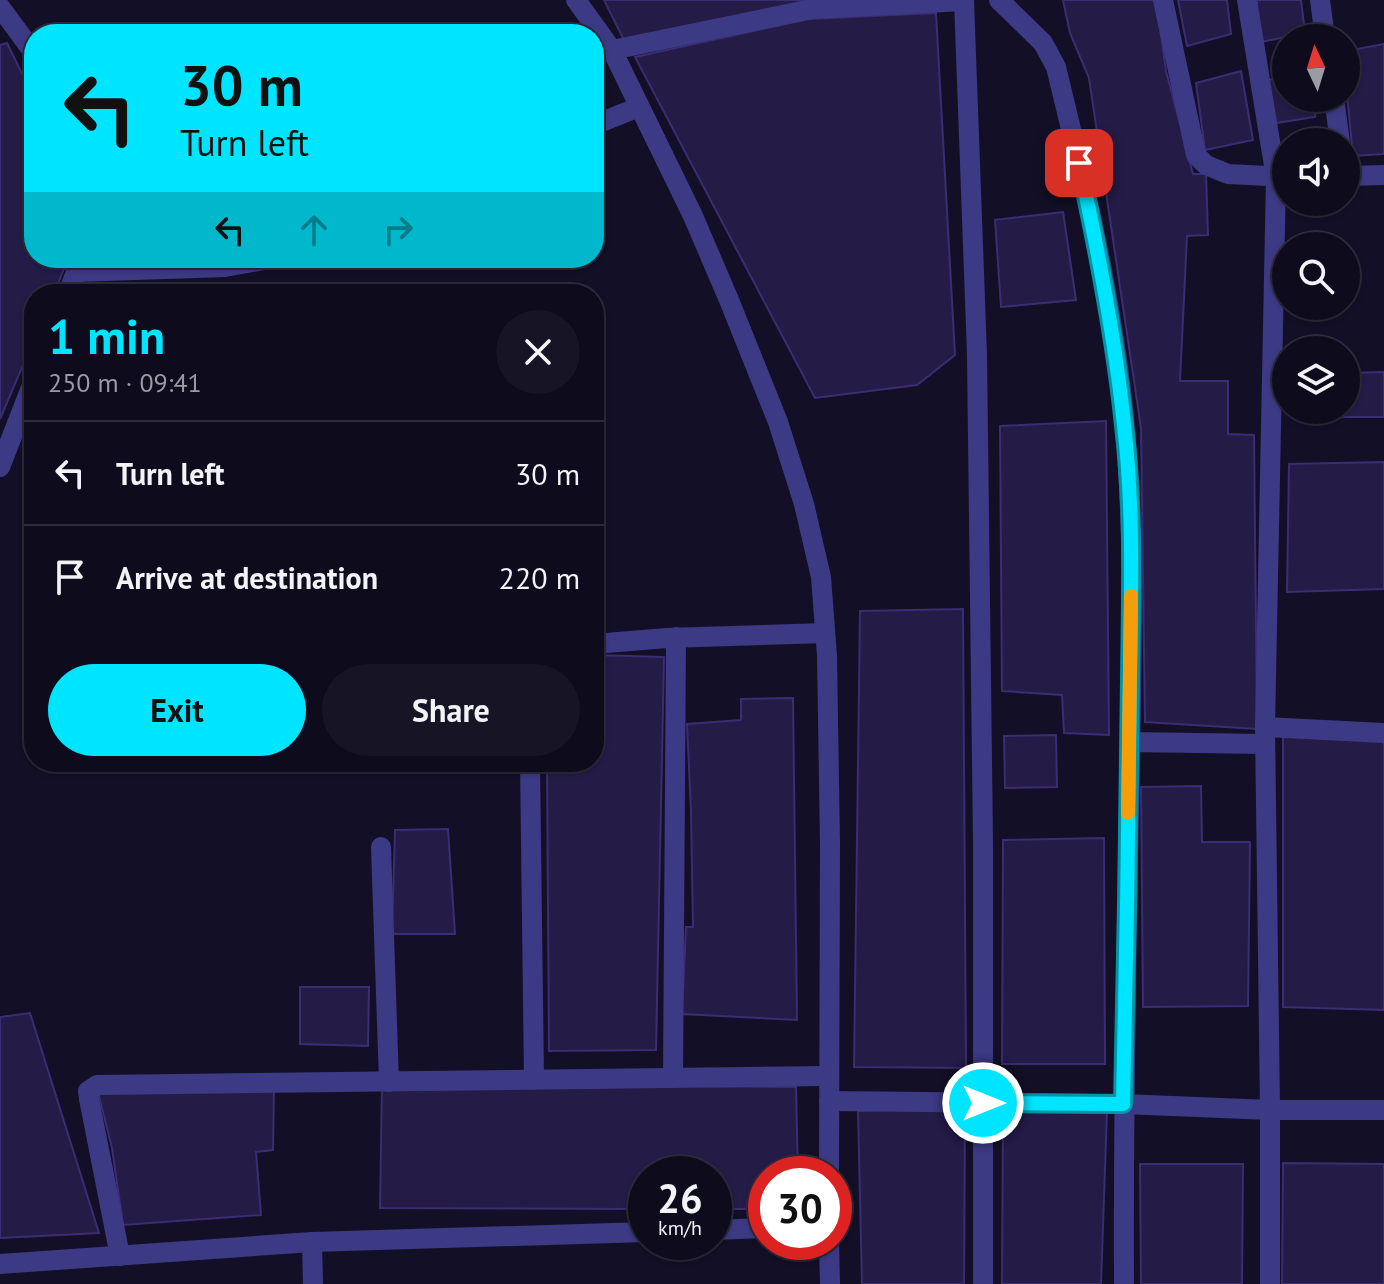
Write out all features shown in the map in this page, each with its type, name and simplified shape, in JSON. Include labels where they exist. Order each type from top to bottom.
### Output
[{"type":"street","points":[[576,0],[593,24]]},
{"type":"street","points":[[612,50],[812,9],[964,0],[977,355],[983,843],[983,1284]]},
{"type":"street","points":[[999,0],[1043,43],[1056,67],[1098,246],[1125,427],[1131,587],[1123,1104],[1124,1284]]},
{"type":"street","points":[[1163,0],[1196,155],[1206,165],[1228,174],[1272,177]]},
{"type":"street","points":[[1247,0],[1272,131]]},
{"type":"street","points":[[1320,0],[1323,24]]},
{"type":"street","points":[[0,7],[8,30],[24,44]]},
{"type":"street","points":[[604,39],[693,216],[735,313],[778,422],[804,504],[821,577],[830,843],[829,1156]]},
{"type":"street","points":[[604,121],[639,107]]},
{"type":"street","points":[[1360,176],[1384,175]]},
{"type":"street","points":[[1270,1284],[1265,735],[1280,216]]},
{"type":"street","points":[[0,467],[24,406]]},
{"type":"street","points":[[604,643],[676,637],[825,633]]},
{"type":"street","points":[[673,1078],[676,637]]},
{"type":"street","points":[[1130,742],[1384,733]]},
{"type":"street","points":[[530,772],[534,1079]]},
{"type":"street","points":[[381,847],[389,1082]]},
{"type":"street","points":[[120,1256],[89,1099],[88,1091],[97,1085],[829,1076]]},
{"type":"street","points":[[829,1101],[1384,1110]]},
{"type":"street","points":[[0,1264],[312,1242],[628,1233]]},
{"type":"street","points":[[312,1242],[313,1284]]},
{"type":"street","points":[[829,1260],[830,1284]]},
{"type":"building","points":[[604,0],[816,0],[625,42]]},
{"type":"building","points":[[1063,0],[1156,0],[1166,71],[1193,174],[1206,174],[1208,235],[1187,236],[1180,381],[1228,381],[1228,434],[1254,435],[1257,729],[1145,722],[1141,428],[1089,78],[1070,33]]},
{"type":"building","points":[[1178,0],[1227,0],[1231,34],[1187,46]]},
{"type":"building","points":[[1256,0],[1301,0],[1304,24],[1272,24],[1272,40],[1261,42]]},
{"type":"building","points":[[936,13],[955,355],[917,385],[815,398],[635,57],[809,19]]},
{"type":"building","points":[[7,43],[24,78],[24,268],[64,268],[58,284],[24,284],[24,363],[0,419],[0,45]]},
{"type":"building","points":[[1384,44],[1384,154],[1360,156],[1360,128],[1350,128],[1349,112],[1360,112],[1360,48]]},
{"type":"building","points":[[1241,71],[1253,140],[1205,150],[1196,83]]},
{"type":"building","points":[[1272,79],[1272,104],[1267,80]]},
{"type":"building","points":[[1274,112],[1315,112],[1315,117],[1276,123]]},
{"type":"building","points":[[1063,212],[1076,300],[1001,307],[995,220]]},
{"type":"building","points":[[1384,372],[1384,417],[1360,417],[1360,373]]},
{"type":"building","points":[[1106,421],[1109,735],[1064,733],[1062,695],[1002,691],[1000,426]]},
{"type":"building","points":[[1384,462],[1384,589],[1287,592],[1289,464]]},
{"type":"building","points":[[963,609],[966,1068],[854,1067],[860,611]]},
{"type":"building","points":[[604,655],[664,657],[656,1050],[549,1051],[547,772],[604,772]]},
{"type":"building","points":[[793,698],[797,1020],[682,1014],[686,927],[693,927],[687,724],[741,720],[741,699]]},
{"type":"building","points":[[1056,735],[1057,787],[1005,788],[1004,736]]},
{"type":"building","points":[[1283,735],[1384,739],[1384,1010],[1283,1007]]},
{"type":"building","points":[[1201,786],[1202,842],[1250,842],[1248,1006],[1143,1007],[1141,787]]},
{"type":"building","points":[[448,829],[455,934],[392,934],[395,830]]},
{"type":"building","points":[[1104,838],[1105,1064],[1002,1064],[1003,840]]},
{"type":"building","points":[[300,987],[369,987],[368,1046],[300,1044]]},
{"type":"building","points":[[30,1013],[99,1233],[0,1238],[0,1017]]},
{"type":"building","points":[[382,1084],[796,1087],[798,1156],[748,1156],[748,1209],[732,1209],[732,1156],[628,1156],[628,1209],[380,1208]]},
{"type":"building","points":[[274,1087],[273,1150],[256,1152],[261,1215],[123,1225],[112,1148],[98,1092]]},
{"type":"building","points":[[965,1108],[964,1284],[862,1284],[858,1111]]},
{"type":"building","points":[[1003,1109],[1107,1111],[1101,1284],[1002,1284]]},
{"type":"building","points":[[1283,1163],[1384,1164],[1384,1284],[1282,1284]]},
{"type":"building","points":[[1140,1164],[1243,1164],[1242,1284],[1141,1284]]},
{"type":"slow traffic","points":[[1128,813],[1131,596]]},
{"type":"route","points":[[983,1103],[1123,1104],[1130,742],[1128,481],[1125,427],[1112,332],[1098,246],[1079,163]]}]
